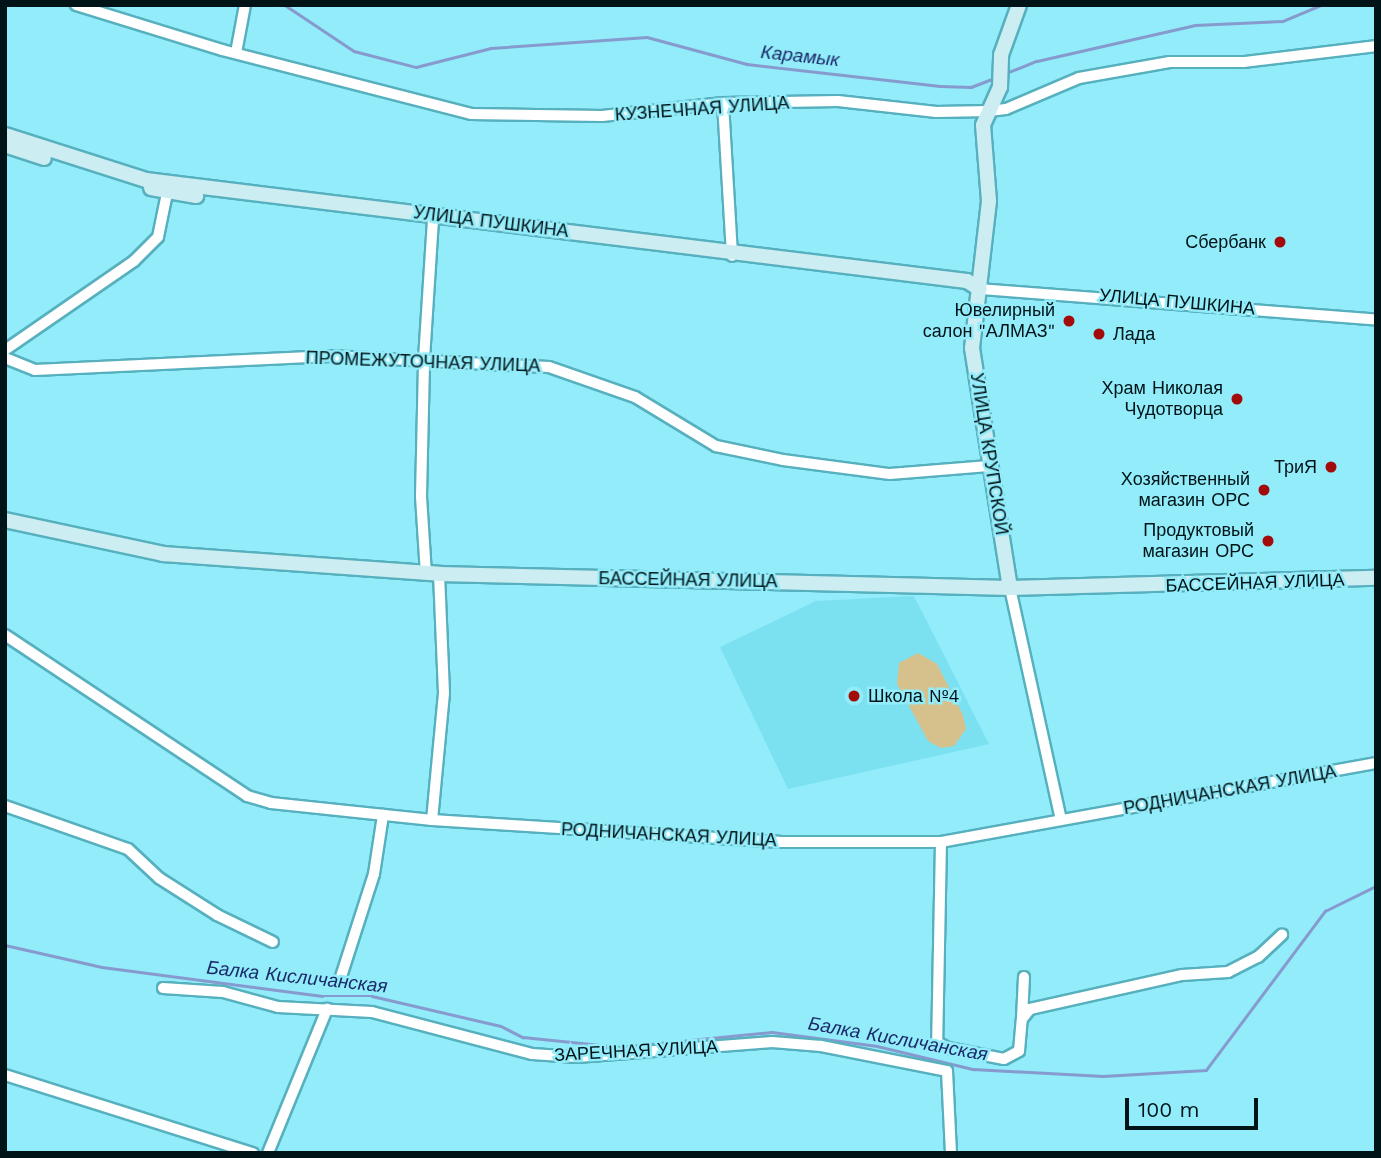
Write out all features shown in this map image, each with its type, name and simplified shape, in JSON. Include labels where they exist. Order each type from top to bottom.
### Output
[{"type":"street","name":"КУЗНЕЧНАЯ УЛИЦА","points":[[76,5],[236,53],[471,114],[602,116],[723,103],[838,101],[936,112],[989,111],[1006,109],[1079,78],[1170,62],[1244,62],[1376,46]]},
{"type":"street","points":[[236,53],[245,5]]},
{"type":"street","name":"УЛИЦА КРУПСКОЙ","points":[[1019,5],[1001,55],[1000,87],[983,125],[989,201],[972,348],[1010,588],[1061,819]]},
{"type":"street","points":[[723,103],[732,254]]},
{"type":"street","name":"УЛИЦА ПУШКИНА","points":[[5,135],[146,180],[732,254],[980,289],[1374,319]]},
{"type":"street","name":"УЛИЦА ПУШКИНА","points":[[5,145],[167,193],[732,254]]},
{"type":"street","points":[[5,350],[134,261],[158,237],[167,193]]},
{"type":"street","points":[[432,820],[443,693],[432,574],[421,496],[424,359],[433,220]]},
{"type":"street","name":"ПРОМЕЖУТОЧНАЯ УЛИЦА","points":[[5,358],[35,370],[331,356],[548,367],[635,397],[716,446],[783,460],[890,474],[989,466]]},
{"type":"street","name":"БАССЕЙНАЯ УЛИЦА","points":[[5,520],[163,554],[432,574],[1010,588],[1376,578]]},
{"type":"street","name":"РОДНИЧАНСКАЯ УЛИЦА","points":[[5,635],[247,796],[271,803],[432,820],[779,842],[941,842],[1376,763]]},
{"type":"street","points":[[5,806],[128,849],[159,878],[217,915],[273,942]]},
{"type":"street","points":[[339,984],[374,874],[383,815]]},
{"type":"street","points":[[941,842],[937,1042],[960,1051],[1004,1059],[1019,1051],[1024,977]]},
{"type":"street","points":[[1023,1019],[1030,1009],[1182,975],[1228,972],[1258,957],[1282,936]]},
{"type":"street","name":"ЗАРЕЧНАЯ УЛИЦА","points":[[163,988],[223,992],[278,1007],[372,1012],[533,1054],[577,1057],[772,1042],[821,1046],[947,1070],[951,1153]]},
{"type":"street","points":[[268,1153],[327,1009]]},
{"type":"street","points":[[5,1075],[253,1153]]},
{"type":"shaded area","name":"Школа №4","points":[[914,596],[989,744],[788,789],[720,647],[816,601]]},
{"type":"shaded area","points":[[918,653],[937,664],[963,715],[966,729],[954,746],[941,748],[928,741],[897,684],[899,663]]},
{"type":"waterway","name":"Карамык","points":[[285,5],[354,51],[416,67],[491,48],[647,37],[747,64],[940,86],[971,87],[995,78]]},
{"type":"waterway","name":"Карамык","points":[[1004,74],[1037,61],[1195,25],[1283,21],[1321,5]]},
{"type":"waterway","name":"Балка Кисличанская","points":[[5,945],[102,967],[322,996],[372,996],[501,1026],[523,1037],[619,1047],[772,1032],[877,1046],[973,1069],[1103,1076],[1206,1070],[1325,911],[1376,886]]},
{"type":"place","name":"Сбербанк","points":[[1280,242]]},
{"type":"place","name":"Ювелирный салон \"АЛМАЗ\"","points":[[1069,321]]},
{"type":"place","name":"Лада","points":[[1099,334]]},
{"type":"place","name":"Храм Николая Чудотворца","points":[[1237,399]]},
{"type":"place","name":"ТриЯ","points":[[1331,467]]},
{"type":"place","name":"Хозяйственный магазин ОРС","points":[[1264,490]]},
{"type":"place","name":"Продуктовый магазин ОРС","points":[[1268,541]]},
{"type":"place","name":"Школа №4","points":[[854,696]]}]
